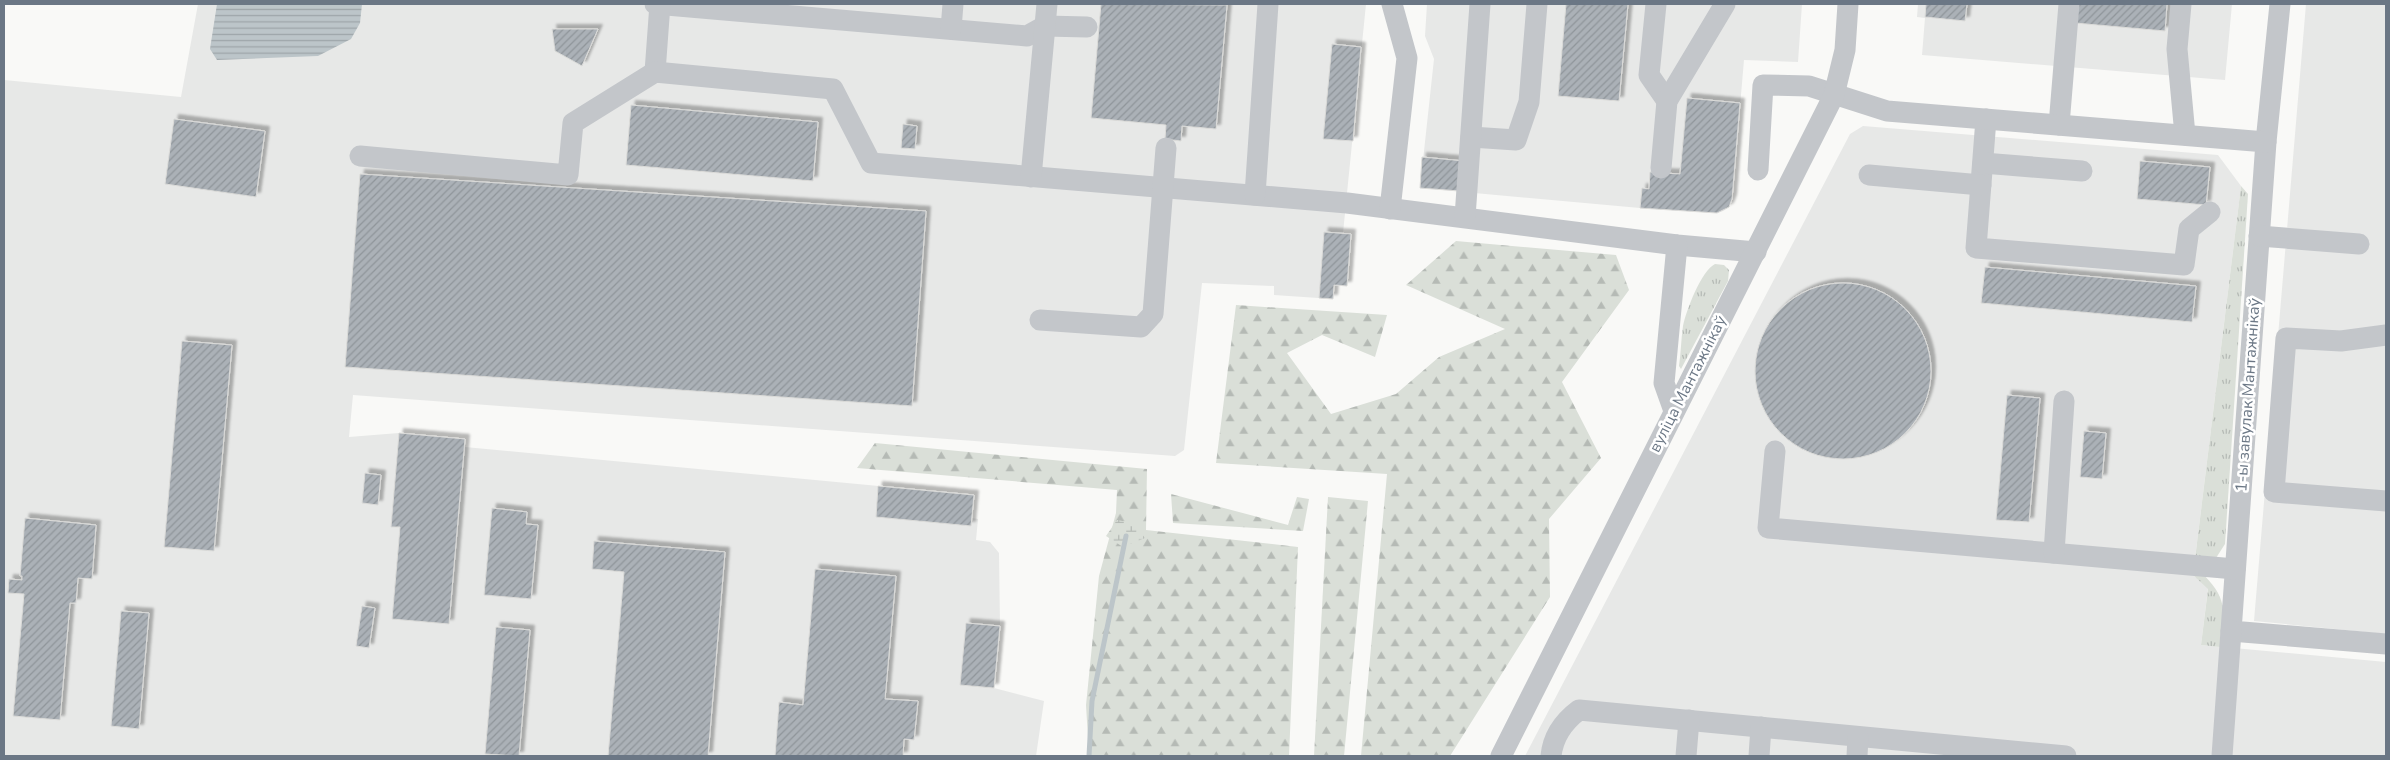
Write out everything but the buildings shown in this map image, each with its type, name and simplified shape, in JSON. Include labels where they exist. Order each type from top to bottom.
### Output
[{"type":"street","points":[[655,4],[1027,36],[1045,26],[1088,27]]},
{"type":"street","points":[[655,72],[660,4]]},
{"type":"street","points":[[951,29],[953,4]]},
{"type":"street","points":[[1031,177],[1047,4]]},
{"type":"street","points":[[1255,195],[1268,4]]},
{"type":"street","points":[[1390,209],[1407,58],[1392,4]]},
{"type":"street","points":[[1464,218],[1480,4]]},
{"type":"street","points":[[1471,137],[1516,140],[1529,102],[1537,4]]},
{"type":"street","points":[[1656,4],[1649,75],[1667,101]]},
{"type":"street","points":[[1661,168],[1667,101],[1725,4]]},
{"type":"street","name":"вуліца Мантажнікаў","points":[[1501,756],[1834,95],[1845,50],[1848,4]]},
{"type":"street","points":[[2059,125],[2069,4]]},
{"type":"street","points":[[2180,4],[2178,49],[2185,135]]},
{"type":"street","name":"1-ы завулак Мантажнікаў","points":[[2222,756],[2266,142],[2280,4]]},
{"type":"street","points":[[360,156],[568,174],[573,123],[655,72],[833,89],[871,163],[1255,195],[1390,209],[1677,245],[1756,252]]},
{"type":"street","points":[[1758,170],[1763,85],[1809,86],[1887,110],[2266,142]]},
{"type":"street","points":[[1986,119],[1976,248],[2184,265],[2188,229],[2210,212]]},
{"type":"street","points":[[1040,320],[1141,327],[1153,314],[1166,148]]},
{"type":"street","points":[[1983,164],[2082,171]]},
{"type":"street","points":[[1869,175],[1981,185]]},
{"type":"street","points":[[2259,236],[2359,244]]},
{"type":"street","points":[[1674,411],[1664,384],[1677,245]]},
{"type":"street","points":[[2386,335],[2341,341],[2286,338],[2274,492],[2386,501]]},
{"type":"street","points":[[2054,553],[2064,401]]},
{"type":"street","points":[[1775,451],[1768,528],[2235,569]]},
{"type":"street","points":[[2231,631],[2386,644]]},
{"type":"street","points":[[1551,756],[1553,742],[1566,719],[1579,710],[1761,727],[1858,746],[2066,756]]},
{"type":"street","points":[[1686,756],[1690,720]]},
{"type":"street","points":[[1759,756],[1761,727]]},
{"type":"shaded area","points":[[198,4],[1366,4],[1343,233],[1351,234],[1347,286],[1334,285],[1333,299],[1274,295],[1274,286],[1202,283],[1184,450],[1175,456],[353,395],[349,437],[399,433],[465,439],[465,447],[974,495],[971,518],[978,519],[976,540],[990,542],[999,553],[1000,626],[994,688],[1044,701],[1036,756],[4,756],[4,80],[181,97]]},
{"type":"shaded area","points":[[217,4],[362,4],[360,23],[351,39],[318,56],[217,60],[210,49]]},
{"type":"shaded area","points":[[1427,4],[1802,4],[1798,62],[1744,60],[1732,199],[1729,207],[1717,213],[1420,188],[1434,59],[1425,36]]},
{"type":"shaded area","points":[[1918,4],[2232,4],[2225,80],[1922,55],[1925,18],[1917,17]]},
{"type":"shaded area","points":[[2306,4],[2386,4],[2386,634],[2254,621]]},
{"type":"shaded area","points":[[1863,126],[2218,155],[2241,186],[2193,575],[2208,588],[2201,645],[2386,662],[2386,756],[1525,756],[1850,134]]},
{"type":"green space","points":[[2241,186],[2248,194],[2225,544],[2216,558],[2195,559]]},
{"type":"green space","points":[[1456,241],[1616,255],[1629,290],[1562,382],[1601,458],[1549,519],[1550,597],[1450,756],[1361,756],[1387,474],[1216,463],[1236,305],[1387,315],[1375,357],[1322,335],[1287,353],[1331,414],[1396,394],[1439,357],[1505,329],[1406,285]]},
{"type":"green space","points":[[1715,264],[1724,265],[1729,270],[1728,281],[1681,369],[1679,366],[1682,331],[1687,311],[1700,283]]},
{"type":"green space","points":[[875,443],[1147,469],[1146,530],[1298,547],[1289,756],[1089,756],[1086,705],[1099,576],[1116,513],[1117,490],[857,468]]},
{"type":"green space","points":[[1171,494],[1288,525],[1297,497],[1309,499],[1303,531],[1173,523]]},
{"type":"green space","points":[[1328,497],[1368,501],[1344,756],[1314,756]]},
{"type":"green space","points":[[1117,520],[1133,523],[1145,538],[1123,547],[1106,536]]},
{"type":"green space","points":[[2193,575],[2204,575],[2218,593],[2221,601],[2223,616],[2220,647],[2201,645],[2208,589]]},
{"type":"waterway","points":[[1089,756],[1092,701],[1126,536]]}]
